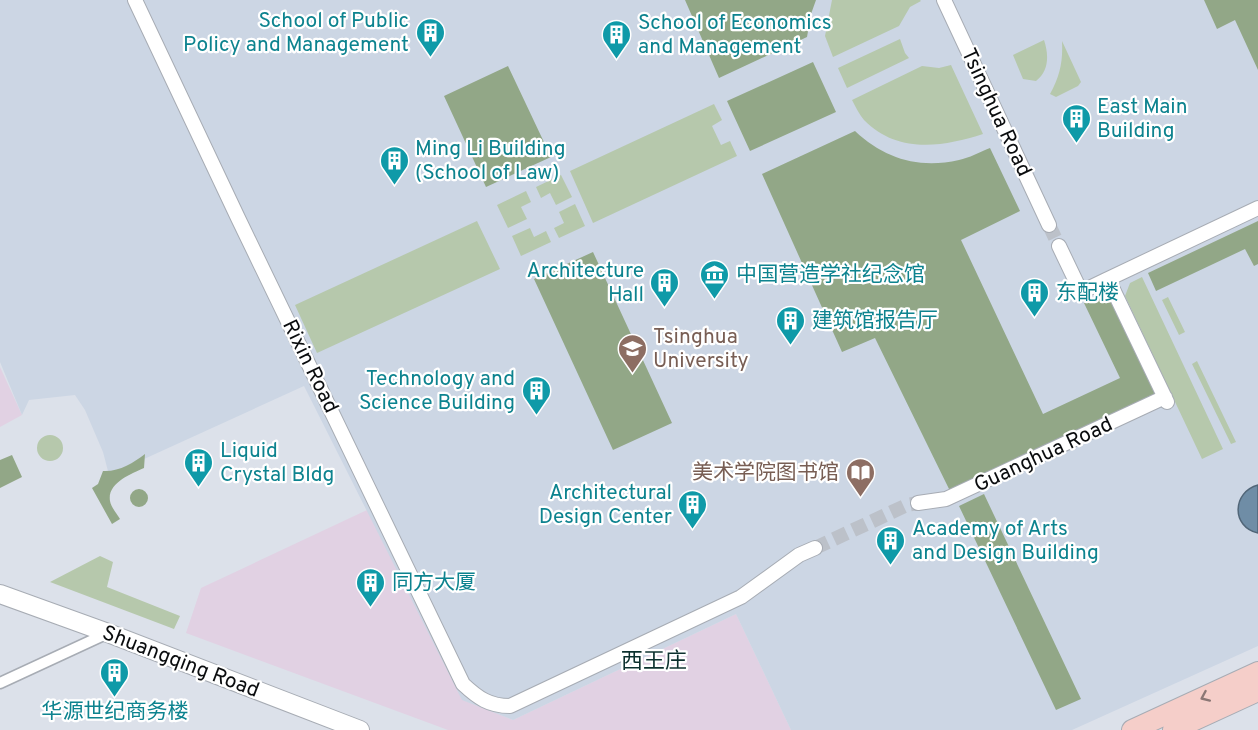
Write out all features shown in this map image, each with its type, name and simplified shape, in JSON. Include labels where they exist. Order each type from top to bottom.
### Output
[{"type":"main road","points":[[1132,730],[1258,672]]},
{"type":"main road","points":[[1173,730],[1258,691]]},
{"type":"street","name":"Rixin Road","points":[[135,0],[278,298],[291,330],[463,684],[479,699],[501,706],[510,706],[741,597],[799,555],[814,548]]},
{"type":"street","name":"Tsinghua Road","points":[[944,0],[1049,225]]},
{"type":"street","points":[[1059,246],[1081,292],[1258,208]]},
{"type":"street","name":"Guanghua Road","points":[[918,503],[946,499],[1166,400],[1108,279]]},
{"type":"street","name":"Shuangqing Road","points":[[0,594],[360,730]]},
{"type":"street","points":[[0,683],[108,633]]},
{"type":"shaded area","name":"Tsinghua University","points":[[0,0],[1258,0],[1258,646],[1072,730],[791,730],[736,614],[513,720],[462,700],[304,386],[109,475],[103,452],[85,410],[75,395],[29,400],[22,415],[0,362]]},
{"type":"shaded area","points":[[0,367],[22,415],[0,427]]},
{"type":"shaded area","points":[[367,510],[463,700],[513,720],[736,614],[791,730],[448,730],[186,633],[201,588]]},
{"type":"green space","points":[[685,0],[816,0],[807,37],[719,78]]},
{"type":"green space","points":[[832,0],[921,1],[910,7],[899,26],[833,57],[825,36]]},
{"type":"green space","points":[[1204,0],[1258,0],[1258,70],[1235,20],[1217,29]]},
{"type":"green space","points":[[900,39],[909,58],[847,88],[838,68]]},
{"type":"green space","points":[[1044,40],[1047,51],[1046,68],[1036,81],[1023,79],[1013,55]]},
{"type":"green space","points":[[1062,41],[1081,82],[1078,86],[1056,97],[1050,94],[1060,69]]},
{"type":"green space","points":[[813,62],[836,112],[750,151],[727,101]]},
{"type":"green space","points":[[951,65],[983,134],[936,144],[906,143],[877,131],[864,120],[852,100],[922,66],[939,68]]},
{"type":"green space","points":[[508,66],[551,157],[486,187],[444,96]]},
{"type":"green space","points":[[714,104],[722,120],[712,126],[721,145],[730,141],[737,156],[593,223],[570,171]]},
{"type":"green space","points":[[855,131],[878,149],[916,162],[959,160],[990,148],[1020,211],[961,240],[1043,414],[1120,378],[1084,303],[1108,291],[1157,393],[950,491],[875,338],[842,352],[762,174]]},
{"type":"green space","points":[[561,175],[572,197],[556,205],[550,193],[541,198],[536,187]]},
{"type":"green space","points":[[526,191],[531,202],[521,207],[527,219],[508,228],[497,205]]},
{"type":"green space","points":[[575,204],[585,226],[559,238],[554,228],[564,223],[559,212]]},
{"type":"green space","points":[[477,221],[500,269],[317,353],[295,305]]},
{"type":"green space","points":[[1258,221],[1258,264],[1254,266],[1245,249],[1156,291],[1148,273]]},
{"type":"green space","points":[[530,228],[534,237],[546,231],[551,242],[521,256],[512,236]]},
{"type":"green space","points":[[593,252],[672,423],[613,450],[534,279]]},
{"type":"green space","points":[[1142,277],[1223,449],[1202,459],[1125,296],[1130,283]]},
{"type":"green space","points":[[1168,297],[1185,332],[1179,335],[1162,300]]},
{"type":"green space","points":[[1197,361],[1236,442],[1231,444],[1192,364]]},
{"type":"green space","points":[[50,435],[59,439],[63,448],[59,457],[50,461],[41,457],[37,448],[41,439]]},
{"type":"green space","points":[[145,454],[144,468],[121,480],[112,489],[110,501],[120,519],[112,524],[92,488],[98,484],[103,471],[131,464]]},
{"type":"green space","points":[[12,455],[22,477],[0,488],[0,460]]},
{"type":"green space","points":[[135,489],[143,489],[148,494],[146,505],[135,507],[130,502],[130,494]]},
{"type":"green space","points":[[984,494],[1081,699],[1056,710],[959,506]]},
{"type":"green space","points":[[100,556],[113,562],[107,587],[180,616],[174,629],[50,582]]},
{"type":"water","points":[[1258,485],[1258,533],[1249,530],[1243,524],[1238,509],[1243,495]]},
{"type":"tunnel","points":[[1049,225],[1059,246]]},
{"type":"tunnel","points":[[815,548],[907,505],[918,503]]},
{"type":"place","name":"School of Public Policy and Management","points":[[430,58]]},
{"type":"place","name":"School of Economics and Management","points":[[617,60]]},
{"type":"place","name":"East Main Building","points":[[1076,144]]},
{"type":"place","name":"Ming Li Building (School of Law)","points":[[394,186]]},
{"type":"place","name":"中国营造学社纪念馆","points":[[715,300]]},
{"type":"place","name":"Architecture Hall","points":[[665,308]]},
{"type":"place","name":"东配楼","points":[[1035,318]]},
{"type":"place","name":"建筑馆报告厅","points":[[791,346]]},
{"type":"place","name":"Tsinghua University","points":[[632,374]]},
{"type":"place","name":"Technology and Science Building","points":[[536,416]]},
{"type":"place","name":"Liquid Crystal Bldg","points":[[199,488]]},
{"type":"place","name":"美术学院图书馆","points":[[860,498]]},
{"type":"place","name":"Architectural Design Center","points":[[693,530]]},
{"type":"place","name":"Academy of Arts and Design Building","points":[[891,566]]},
{"type":"place","name":"同方大厦","points":[[371,608]]},
{"type":"place","name":"华源世纪商务楼","points":[[115,698]]},
{"type":"district","name":"西王庄","points":[[654,660]]}]
